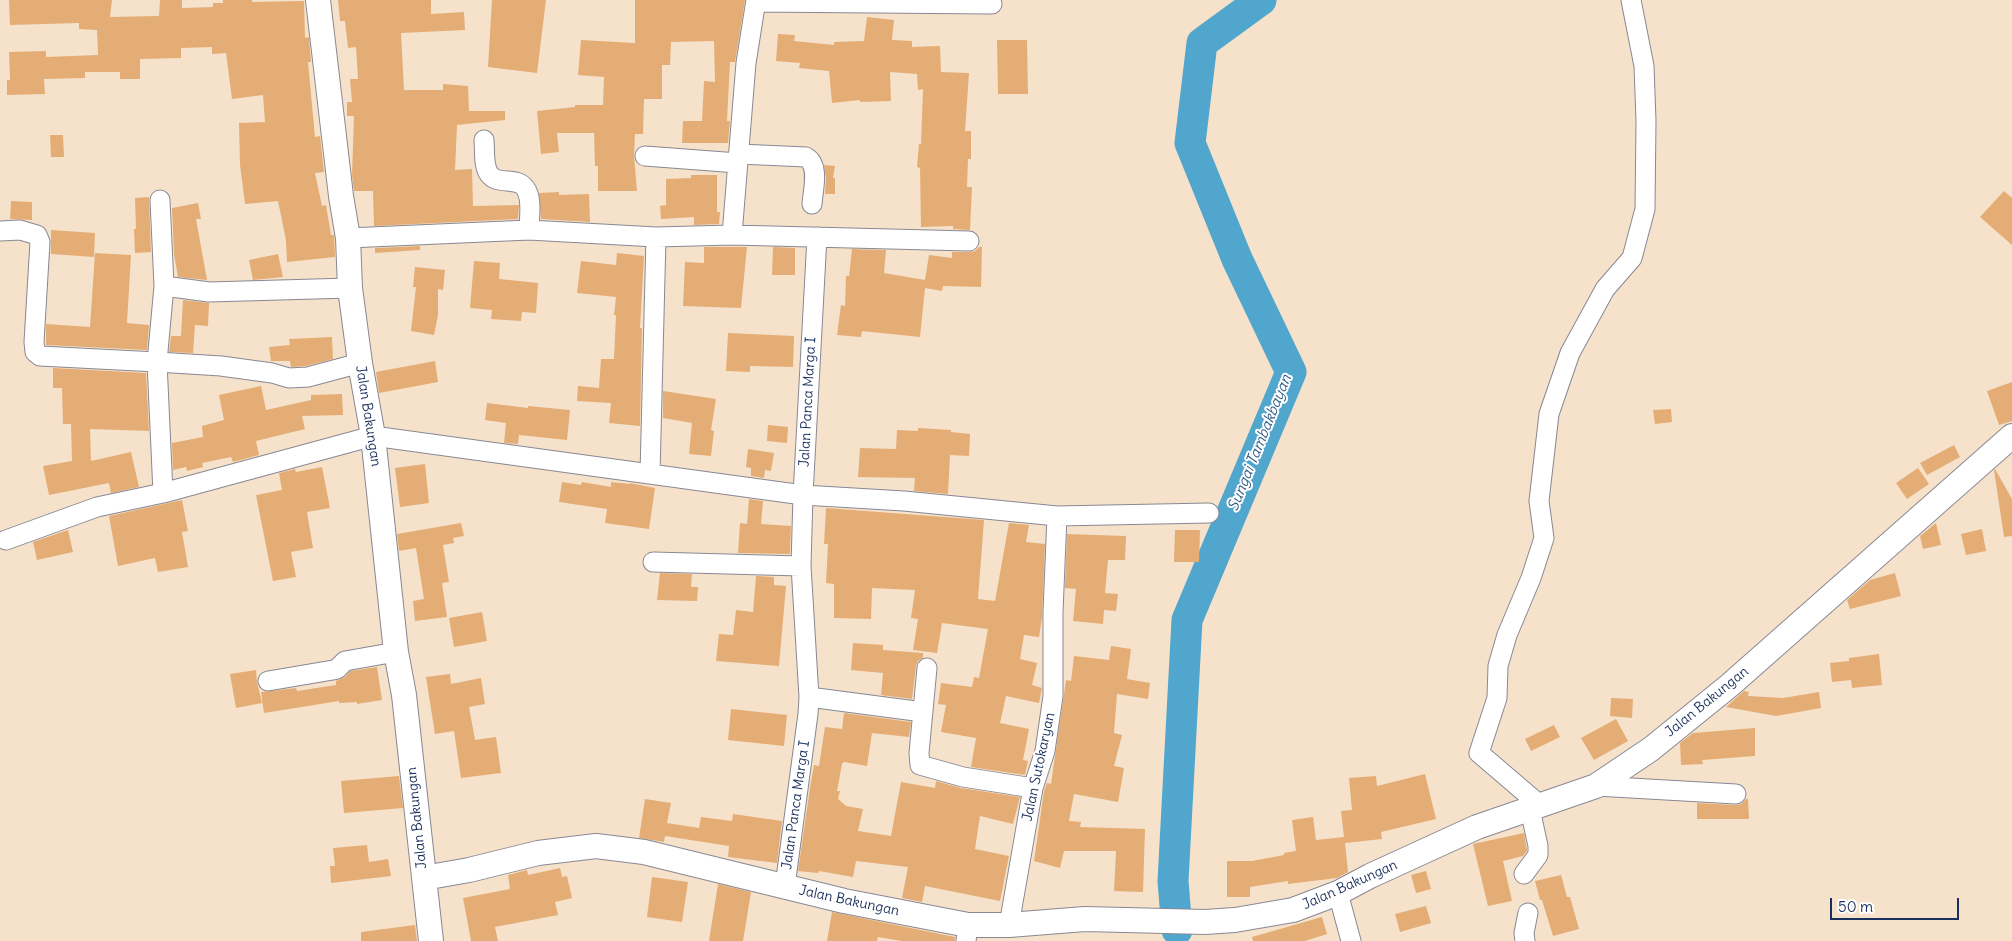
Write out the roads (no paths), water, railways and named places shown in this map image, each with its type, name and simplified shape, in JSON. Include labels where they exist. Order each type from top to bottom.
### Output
[{"type":"main road","name":"Jalan Bakungan","points":[[318,0],[341,196],[348,238],[350,288],[360,363],[373,436],[396,652],[404,695],[424,878],[469,870],[538,853],[596,846],[644,852],[967,933],[1009,925],[1085,919],[1205,922],[1235,920],[1293,910],[1338,893],[1370,876],[1477,827],[1596,786],[1651,748],[1730,684],[2012,436]]},
{"type":"main road","points":[[424,878],[431,941]]},
{"type":"street","points":[[1524,874],[1538,855],[1536,807],[1479,753],[1496,698],[1498,666],[1507,635],[1531,578],[1544,538],[1539,501],[1548,414],[1570,353],[1605,289],[1632,258],[1645,210],[1646,121],[1644,66],[1631,0]]},
{"type":"street","points":[[732,235],[746,63],[756,1],[992,4]]},
{"type":"street","points":[[484,140],[486,166],[490,176],[496,180],[518,183],[525,187],[529,199],[529,230]]},
{"type":"street","points":[[645,156],[739,159],[806,157],[810,159],[814,170],[812,204]]},
{"type":"street","points":[[160,200],[164,286],[157,362],[163,493]]},
{"type":"street","points":[[0,231],[20,230],[37,235],[40,242],[34,342],[35,352],[40,356],[221,366],[272,373],[289,378],[308,377],[360,363]]},
{"type":"street","points":[[348,238],[529,230],[656,237],[732,235],[970,241]]},
{"type":"street","points":[[650,474],[656,237]]},
{"type":"street","name":"Jalan Panca Marga I","points":[[785,886],[809,697],[802,566],[803,495],[817,237]]},
{"type":"street","points":[[164,286],[209,292],[350,288]]},
{"type":"street","points":[[6,540],[97,507],[163,493],[373,436],[803,495],[904,501],[1058,516],[1209,513]]},
{"type":"street","name":"Jalan Sutokaryan","points":[[1009,925],[1033,788],[1044,751],[1053,696],[1053,612],[1058,516]]},
{"type":"street","points":[[653,562],[802,566]]},
{"type":"street","points":[[268,681],[338,669],[342,663],[350,660],[396,652]]},
{"type":"street","points":[[927,668],[919,753],[920,765],[963,777],[1033,788]]},
{"type":"street","points":[[809,697],[923,712]]},
{"type":"street","points":[[1596,786],[1736,794]]},
{"type":"street","points":[[1338,893],[1351,941]]},
{"type":"street","points":[[1524,941],[1528,913]]},
{"type":"waterway","name":"Sungai Tambakbayan","points":[[1177,930],[1173,881],[1187,620],[1291,372],[1237,259],[1190,143],[1202,43],[1261,0]]},
{"type":"waterway","points":[[1172,941],[1177,930]]}]
